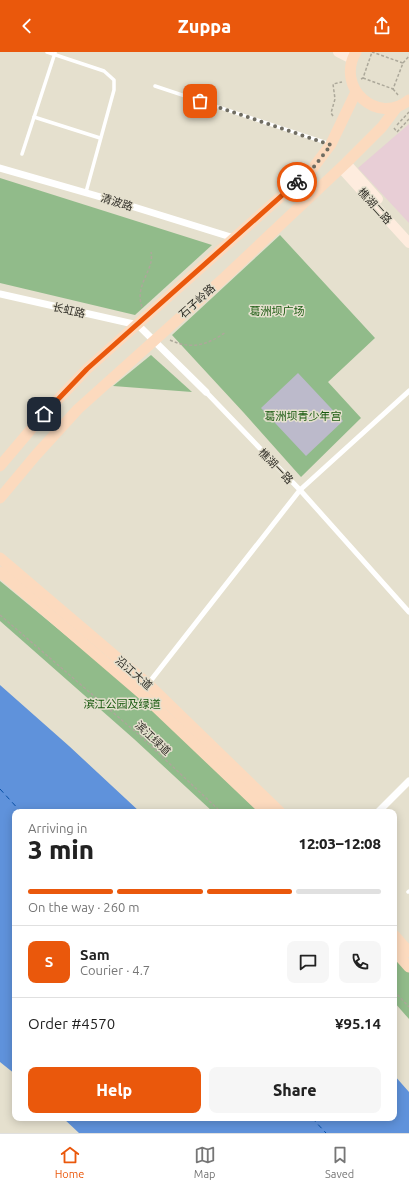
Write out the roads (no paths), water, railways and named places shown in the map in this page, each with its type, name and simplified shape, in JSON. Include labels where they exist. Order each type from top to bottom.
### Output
[{"type":"main road","points":[[338,52],[354,56],[350,71],[351,82],[356,92],[364,101],[374,106],[386,108],[397,107],[409,100]]},
{"type":"main road","name":"石子岭路","points":[[0,466],[44,414],[87,369],[313,168],[331,145],[356,92]]},
{"type":"main road","name":"石子岭路","points":[[0,498],[36,455],[78,409],[225,277],[344,166],[382,127],[397,107]]},
{"type":"main road","name":"樵湖二路","points":[[344,166],[409,233]]},
{"type":"main road","name":"樵湖二路","points":[[344,166],[409,243]]},
{"type":"main road","name":"沿江大道","points":[[0,558],[148,684],[277,809]]},
{"type":"main road","name":"沿江大道","points":[[0,572],[140,692],[263,809]]},
{"type":"main road","points":[[397,938],[409,952]]},
{"type":"main road","points":[[397,953],[409,967]]},
{"type":"street","name":"清波路","points":[[0,168],[86,192],[234,238]]},
{"type":"street","name":"长虹路","points":[[0,294],[138,325]]},
{"type":"street","name":"樵湖一路","points":[[138,325],[206,392],[300,490],[409,612]]},
{"type":"street","points":[[148,684],[300,490],[409,391]]},
{"type":"street","points":[[381,809],[409,781]]},
{"type":"lane","points":[[47,52],[54,53],[104,71],[114,80],[114,90],[86,192]]},
{"type":"lane","points":[[22,154],[54,53]]},
{"type":"lane","points":[[155,86],[331,145]]},
{"type":"lane","points":[[34,117],[100,138]]},
{"type":"water","points":[[0,685],[137,809],[12,809],[12,1072],[0,1062]]},
{"type":"water","points":[[397,1078],[409,1092],[409,1133],[79,1133],[66,1121],[397,1121]]},
{"type":"park label","name":"葛洲坝广场","points":[[277,311]]},
{"type":"park label","name":"葛洲坝青少年宫","points":[[303,416]]},
{"type":"park label","name":"滨江公园及绿道","points":[[122,704]]}]
